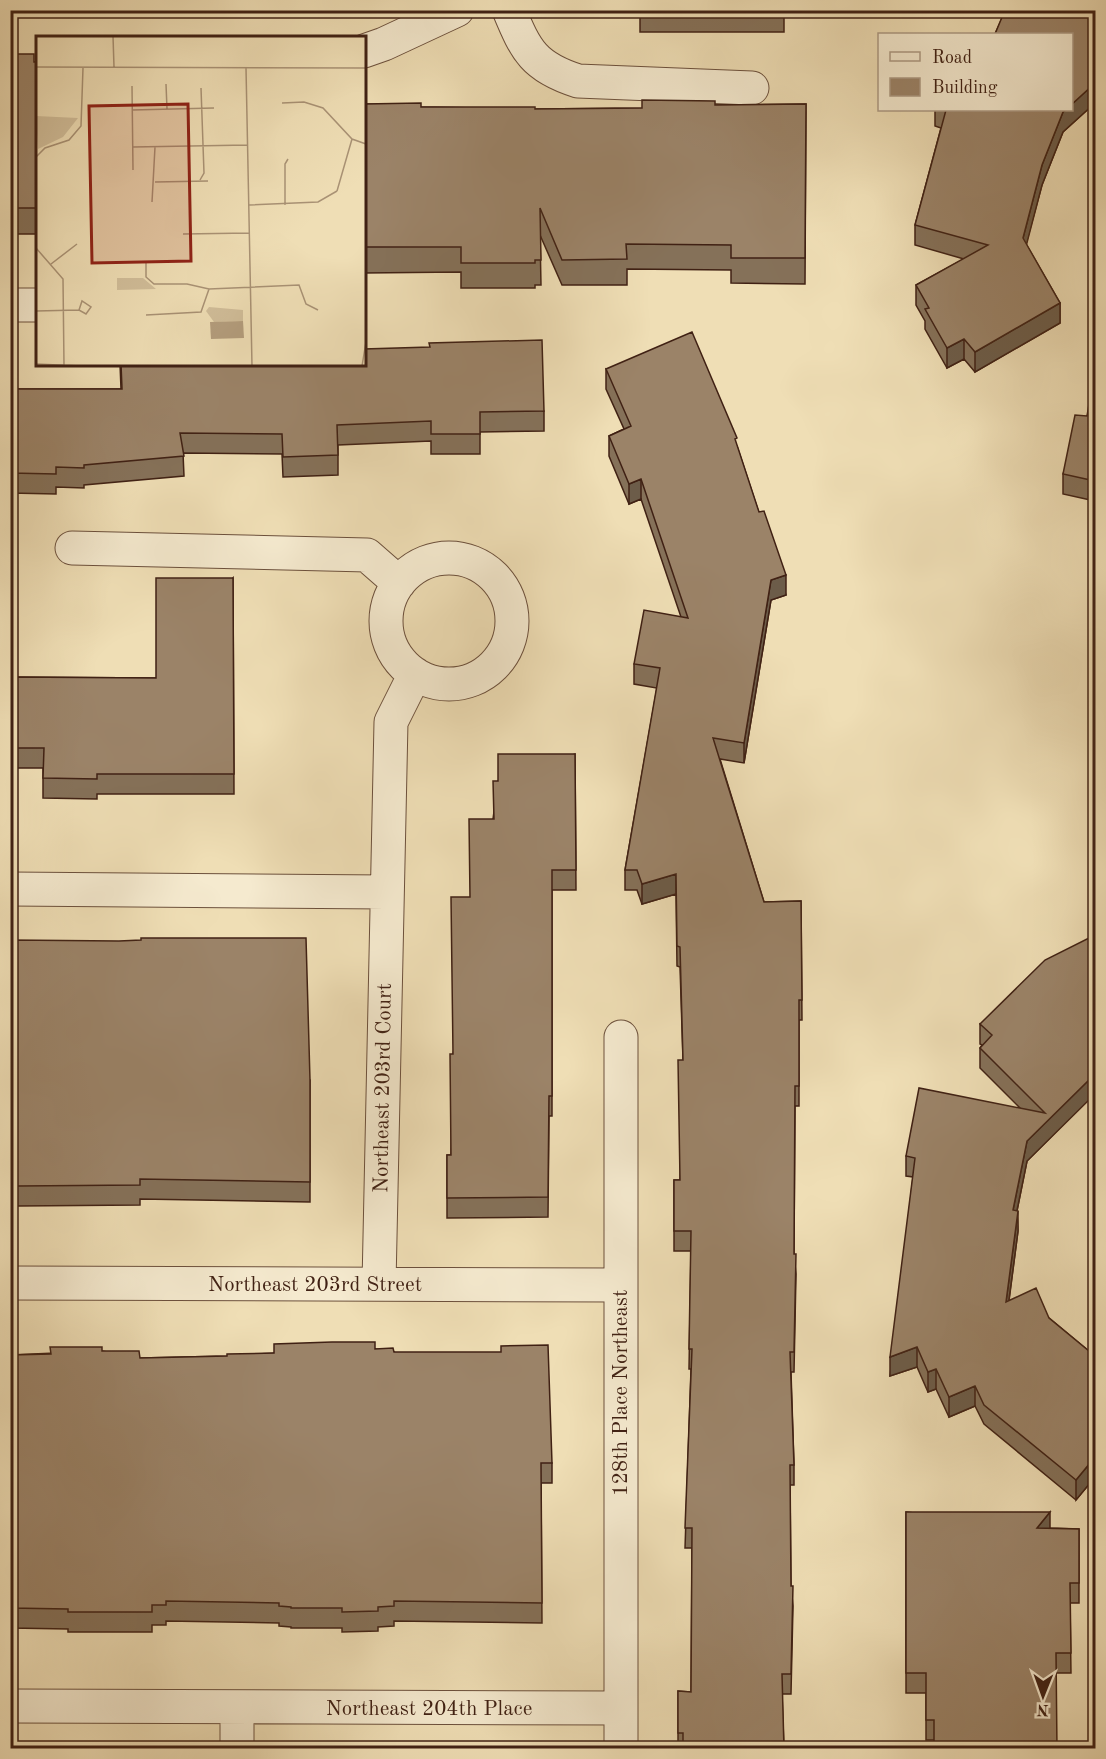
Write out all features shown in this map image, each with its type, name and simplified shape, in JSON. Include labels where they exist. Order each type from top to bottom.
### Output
[{"type":"street","points":[[366,50],[457,10]]},
{"type":"street","points":[[509,10],[522,43],[539,63],[559,75],[578,81],[752,88]]},
{"type":"street","points":[[10,305],[36,305]]},
{"type":"street","points":[[72,548],[367,555],[399,583]]},
{"type":"street","points":[[454,558],[474,563],[492,575],[504,591],[511,611],[512,631],[505,651],[492,668],[474,679],[454,684],[433,682],[415,674],[399,661],[389,642],[386,621],[389,600],[399,583],[414,568],[433,560],[454,558]]},
{"type":"street","name":"Northeast 203rd Court","points":[[378,1284],[391,722],[415,674]]},
{"type":"street","points":[[10,889],[386,892]]},
{"type":"street","name":"128th Place Northeast","points":[[621,1037],[621,1749]]},
{"type":"street","name":"Northeast 203rd Street","points":[[10,1284],[620,1285]]},
{"type":"street","name":"Northeast 204th Place","points":[[10,1706],[621,1708]]},
{"type":"street","points":[[237,1708],[237,1749]]},
{"type":"building","points":[[1005,10],[1095,10],[1095,83],[1073,103],[1073,33],[995,33]]},
{"type":"building","points":[[10,54],[34,54],[34,62],[36,62],[36,208],[10,208]]},
{"type":"building","points":[[642,100],[715,101],[715,105],[806,104],[805,258],[731,258],[731,245],[626,244],[627,259],[562,260],[540,208],[541,260],[535,260],[535,263],[461,263],[461,247],[366,247],[366,104],[421,103],[421,107],[535,107],[535,109],[642,108]]},
{"type":"building","points":[[946,111],[1064,111],[1042,165],[1023,238],[1060,303],[975,352],[964,339],[947,348],[925,309],[929,308],[916,285],[988,245],[915,225]]},
{"type":"building","points":[[692,332],[737,438],[735,439],[759,512],[764,511],[786,575],[771,580],[744,743],[713,738],[764,902],[801,901],[802,1000],[799,1000],[799,1086],[795,1086],[794,1352],[790,1352],[794,1465],[790,1465],[791,1586],[793,1586],[791,1674],[782,1674],[784,1749],[683,1749],[683,1733],[678,1733],[678,1691],[691,1692],[692,1528],[685,1528],[692,1349],[689,1349],[691,1231],[674,1231],[674,1180],[680,1180],[678,1060],[683,1060],[676,874],[642,884],[637,870],[625,870],[660,668],[634,664],[644,610],[688,618],[641,479],[629,484],[609,436],[631,426],[606,369]]},
{"type":"building","points":[[542,340],[544,411],[480,412],[480,434],[431,434],[431,421],[337,425],[338,455],[283,457],[282,434],[180,433],[184,456],[84,465],[84,468],[56,467],[56,474],[10,473],[10,389],[122,389],[121,366],[366,366],[366,349],[430,347],[429,343]]},
{"type":"building","points":[[1090,398],[1095,399],[1095,481],[1063,474],[1075,415],[1087,416]]},
{"type":"building","points":[[156,578],[233,578],[234,774],[97,774],[97,779],[43,778],[44,748],[10,748],[10,677],[156,678]]},
{"type":"building","points":[[498,754],[575,754],[576,870],[552,870],[552,1096],[549,1096],[548,1197],[447,1198],[447,1155],[451,1155],[450,1054],[453,1054],[451,897],[470,897],[469,819],[494,819],[493,781],[498,781]]},
{"type":"building","points":[[1095,935],[1095,1074],[1027,1141],[1013,1210],[1018,1211],[1006,1302],[1036,1288],[1049,1318],[1095,1356],[1095,1457],[1076,1480],[984,1405],[975,1386],[949,1397],[936,1369],[928,1372],[917,1347],[890,1357],[915,1158],[906,1156],[919,1088],[1045,1113],[980,1048],[992,1035],[980,1024],[1045,960]]},
{"type":"building","points":[[141,938],[306,938],[310,1182],[140,1179],[140,1185],[18,1186],[10,1184],[10,940],[119,941],[141,940]]},
{"type":"building","points":[[375,1342],[375,1349],[393,1348],[394,1352],[501,1352],[501,1346],[548,1345],[552,1463],[541,1463],[542,1603],[394,1601],[394,1606],[378,1607],[378,1611],[342,1612],[342,1608],[291,1608],[279,1606],[279,1603],[166,1601],[166,1605],[152,1605],[152,1612],[68,1612],[68,1609],[10,1608],[10,1355],[51,1354],[50,1347],[102,1347],[102,1351],[139,1351],[140,1358],[227,1356],[227,1354],[274,1353],[274,1344]]},
{"type":"building","points":[[906,1512],[1050,1512],[1037,1528],[1079,1529],[1079,1583],[1070,1583],[1071,1653],[1056,1653],[1057,1749],[934,1749],[934,1720],[926,1720],[926,1673],[906,1673]]},
{"type":"building","points":[[173,1744],[173,1749],[10,1749],[10,1745]]}]
